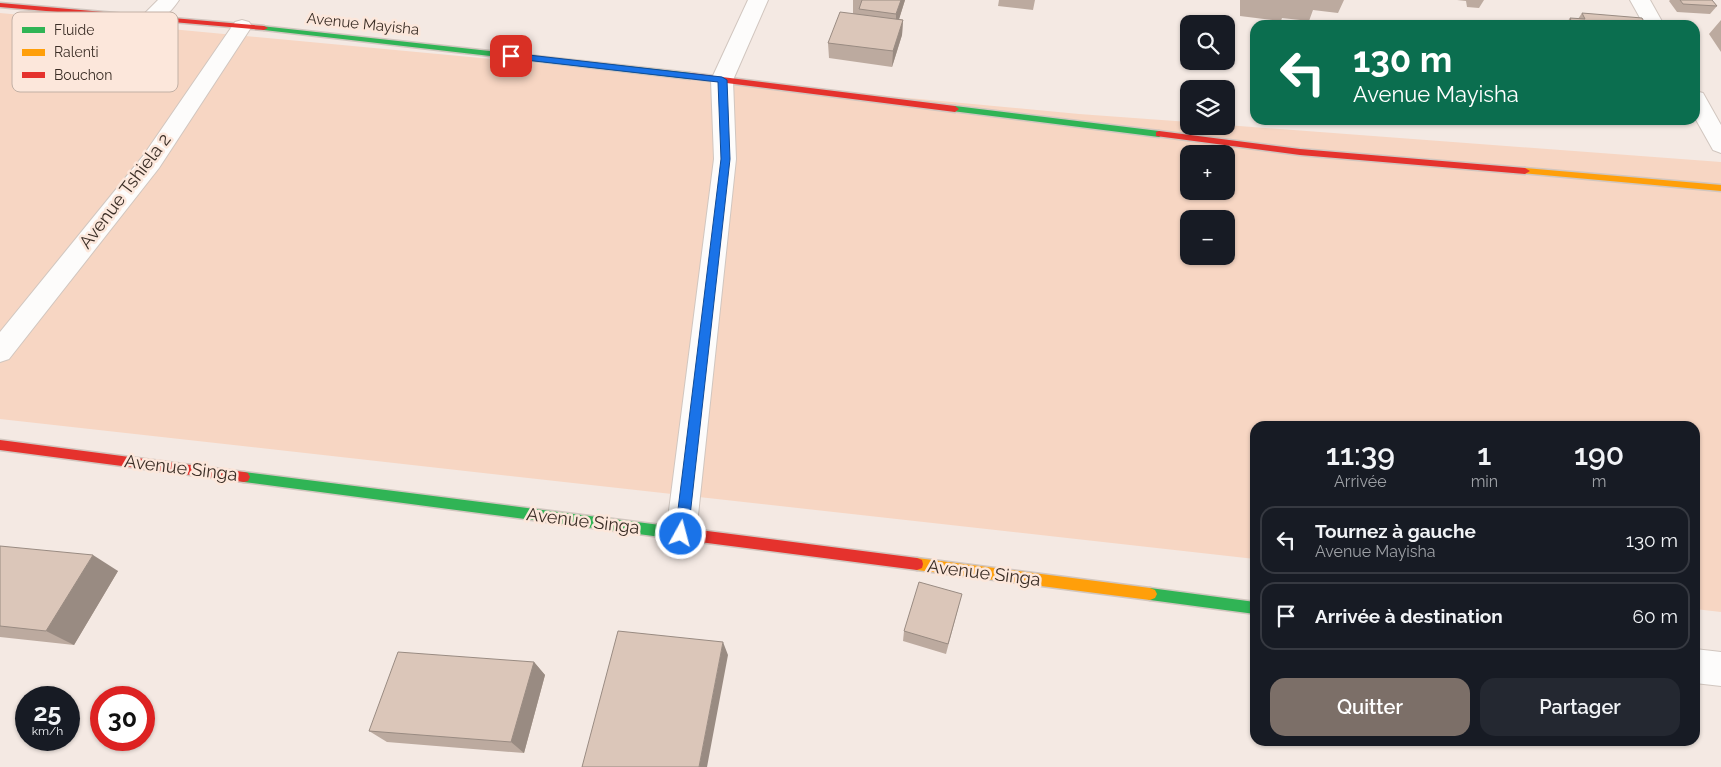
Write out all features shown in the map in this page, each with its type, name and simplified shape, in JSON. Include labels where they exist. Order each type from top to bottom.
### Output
[{"type":"street","points":[[156,12],[169,0]]},
{"type":"street","points":[[681,534],[726,159],[722,80],[758,0]]},
{"type":"street","points":[[1640,0],[1651,20]]},
{"type":"street","name":"Avenue Mayisha","points":[[0,5],[81,12]]},
{"type":"street","name":"Avenue Mayisha","points":[[178,20],[722,80],[1300,152],[1721,188]]},
{"type":"street","name":"Avenue Tshiela 2","points":[[0,351],[151,162],[242,26]]},
{"type":"street","points":[[1700,107],[1721,145]]},
{"type":"street","name":"Avenue Singa","points":[[0,444],[1250,607]]},
{"type":"street","points":[[1700,667],[1721,669]]},
{"type":"shaded area","points":[[0,13],[12,14],[12,92],[178,92],[178,30],[1079,114],[1180,121],[1180,135],[1235,135],[1235,126],[1721,162],[1721,612],[1700,610],[1700,421],[1250,421],[1250,558],[0,419]]},
{"type":"building","points":[[862,0],[901,0],[896,14],[859,9]]},
{"type":"building","points":[[1680,0],[1712,0],[1717,6],[1683,4]]},
{"type":"building","points":[[840,12],[903,20],[893,51],[828,43]]},
{"type":"building","points":[[1582,13],[1642,18],[1643,20],[1571,20],[1570,18],[1585,19]]},
{"type":"building","points":[[0,546],[93,555],[46,631],[0,626]]},
{"type":"building","points":[[919,582],[962,594],[948,644],[904,631]]},
{"type":"building","points":[[618,631],[723,642],[699,767],[582,767]]},
{"type":"building","points":[[398,652],[534,662],[511,742],[369,731]]},
{"type":"traffic: fast","points":[[264,28],[690,76]]},
{"type":"traffic: fast","points":[[955,109],[1159,134]]},
{"type":"traffic: fast","points":[[244,477],[676,533]]},
{"type":"traffic: fast","points":[[1150,594],[1250,607]]},
{"type":"traffic: slow","points":[[1525,171],[1721,188]]},
{"type":"traffic: slow","points":[[917,564],[1150,594]]},
{"type":"traffic: jam","points":[[0,5],[80,12]]},
{"type":"traffic: jam","points":[[178,21],[264,28]]},
{"type":"traffic: jam","points":[[690,76],[955,109]]},
{"type":"traffic: jam","points":[[1159,134],[1300,152],[1525,171]]},
{"type":"traffic: jam","points":[[0,445],[244,477]]},
{"type":"traffic: jam","points":[[676,533],[917,564]]},
{"type":"route","points":[[511,56],[722,80],[726,159],[681,534]]}]
